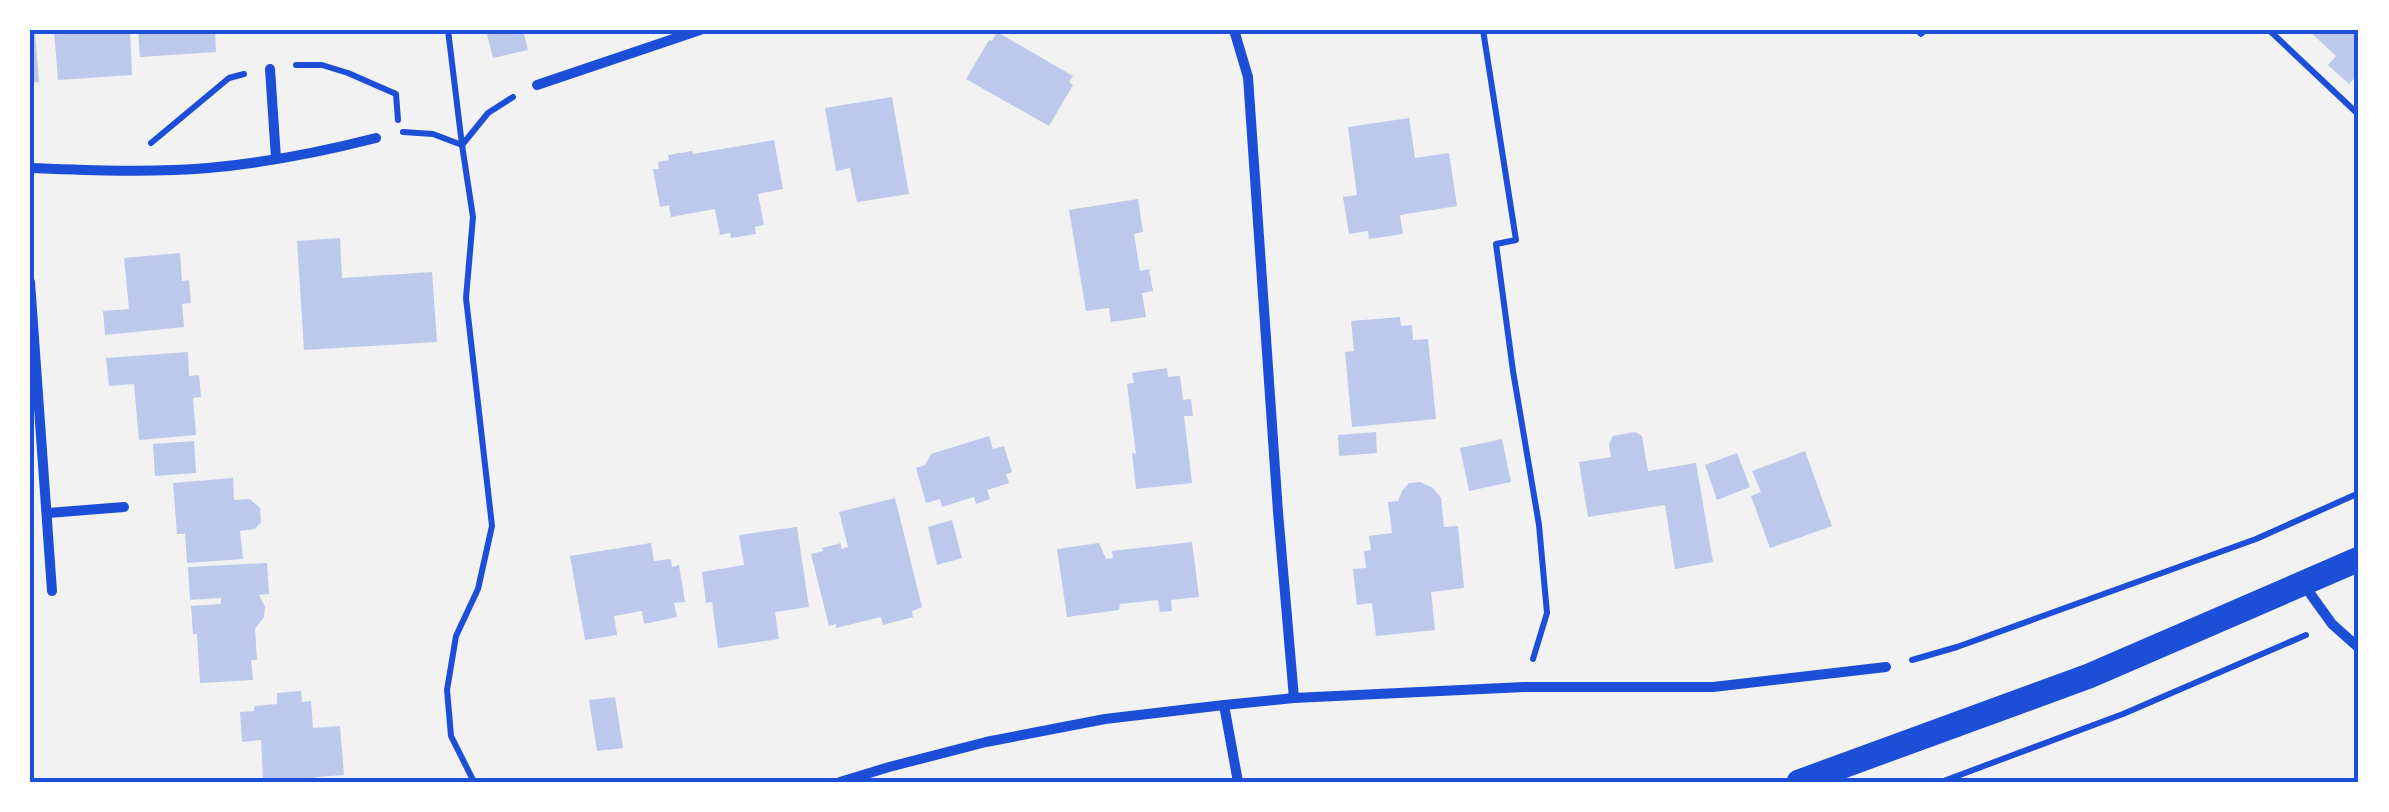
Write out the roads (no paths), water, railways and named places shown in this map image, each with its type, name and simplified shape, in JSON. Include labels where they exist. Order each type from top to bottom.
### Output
[{"type":"main road","points":[[1800,782],[2089,676],[2359,559]]},
{"type":"street","points":[[536,85],[700,30]]},
{"type":"street","points":[[1234,30],[1248,77],[1294,698]]},
{"type":"street","points":[[270,69],[276,158]]},
{"type":"street","points":[[30,168],[208,168],[315,154],[376,138]]},
{"type":"street","points":[[30,282],[52,591]]},
{"type":"street","points":[[48,512],[124,506]]},
{"type":"street","points":[[2303,584],[2332,624],[2359,648]]},
{"type":"street","points":[[840,782],[889,766],[1105,719],[1294,698],[1524,687],[1714,686],[1886,667]]},
{"type":"street","points":[[1224,706],[1238,782]]}]
